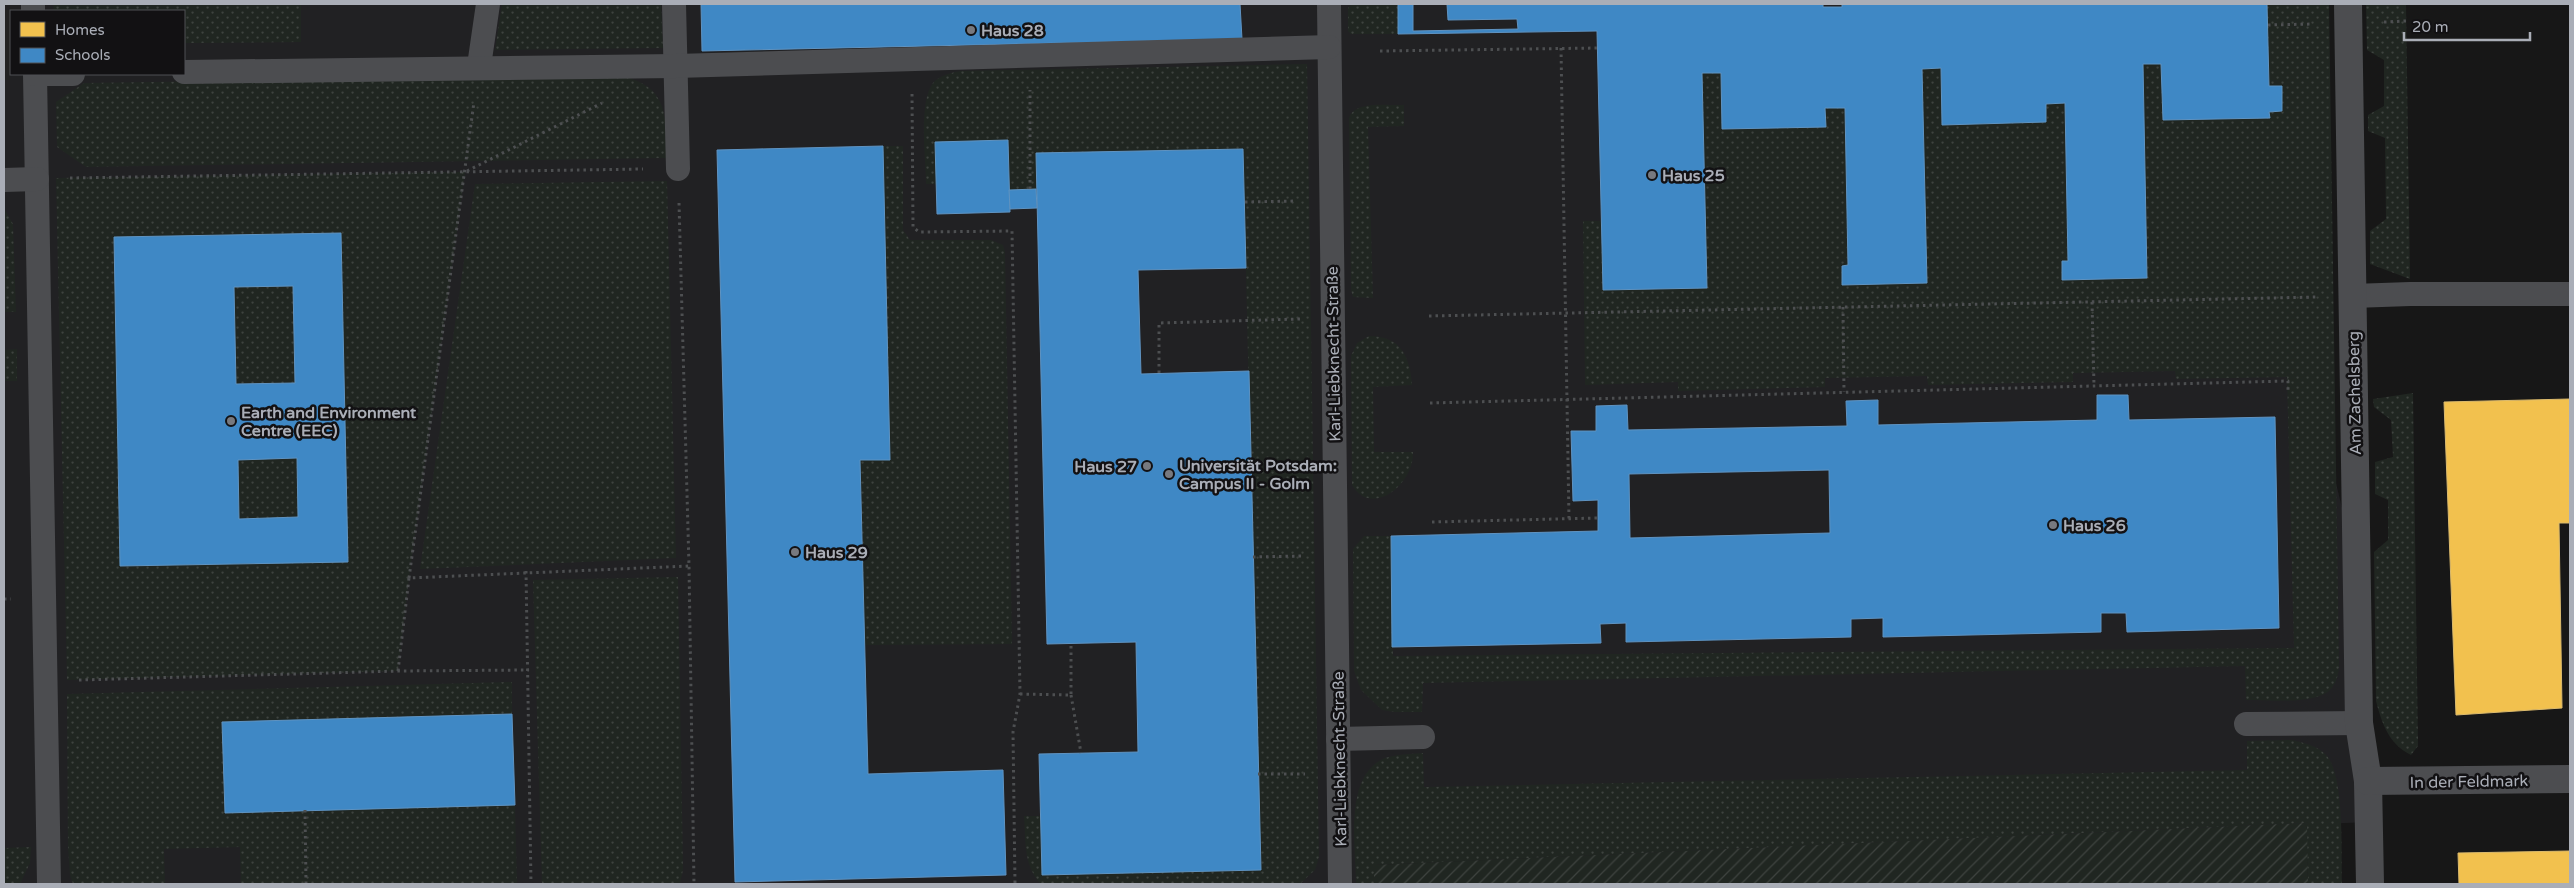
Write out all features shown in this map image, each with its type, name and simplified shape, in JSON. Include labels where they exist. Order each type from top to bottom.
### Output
[{"type":"street","name":"Am Zachelsberg","points":[[2348,4],[2359,723],[2368,781],[2370,884]]},
{"type":"street","name":"In der Feldmark","points":[[2368,781],[2570,779]]},
{"type":"lane","points":[[479,66],[488,4]]},
{"type":"lane","points":[[674,4],[678,169]]},
{"type":"lane","name":"Karl-Liebknecht-Straße","points":[[1329,4],[1340,884]]},
{"type":"lane","points":[[185,72],[479,66],[676,66],[912,61],[1329,47]]},
{"type":"lane","points":[[34,75],[49,884]]},
{"type":"lane","points":[[4,180],[37,179]]},
{"type":"lane","points":[[2353,296],[2570,294]]},
{"type":"lane","points":[[2246,724],[2359,723]]},
{"type":"lane","points":[[1338,739],[1423,737]]},
{"type":"path","points":[[2268,26],[2306,24]]},
{"type":"path","points":[[1561,48],[1569,519]]},
{"type":"path","points":[[1380,51],[1598,48]]},
{"type":"path","points":[[1030,190],[1031,57]]},
{"type":"path","points":[[912,61],[913,227],[919,232],[1012,231],[1020,694],[1013,732],[1015,884]]},
{"type":"path","points":[[398,671],[479,66]]},
{"type":"path","points":[[465,172],[605,101]]},
{"type":"path","points":[[37,179],[678,169],[689,566],[694,884]]},
{"type":"path","points":[[1245,202],[1331,200]]},
{"type":"path","points":[[1429,316],[2353,296]]},
{"type":"path","points":[[2092,302],[2094,386]]},
{"type":"path","points":[[1843,307],[1844,392]]},
{"type":"path","points":[[1159,373],[1159,322],[1333,318]]},
{"type":"path","points":[[1430,403],[2288,381],[2288,393]]},
{"type":"path","points":[[1432,522],[1598,518]]},
{"type":"path","points":[[1253,557],[1336,554]]},
{"type":"path","points":[[409,578],[526,571],[689,566]]},
{"type":"path","points":[[526,571],[531,884]]},
{"type":"path","points":[[1071,644],[1070,694],[1082,753]]},
{"type":"path","points":[[46,682],[398,671],[529,670]]},
{"type":"path","points":[[1020,694],[1070,694]]},
{"type":"path","points":[[1258,774],[1338,773]]},
{"type":"path","points":[[304,810],[306,884]]},
{"type":"shaded area","name":"Universität Potsdam: Campus II - Golm","points":[[4,4],[2307,4],[2311,378],[2357,571],[2369,822],[1374,865],[1355,884],[4,884]]},
{"type":"shaded area","points":[[53,4],[301,4],[301,42],[185,43],[185,10],[54,10]]},
{"type":"shaded area","points":[[502,4],[661,4],[663,48],[495,50]]},
{"type":"shaded area","points":[[1352,4],[1398,4],[1398,34],[1351,34],[1348,31],[1348,8]]},
{"type":"shaded area","points":[[2267,4],[2329,4],[2339,667],[2338,676],[2331,689],[2324,694],[2303,700],[2246,700],[2245,666],[1423,683],[1422,712],[1382,710],[1361,690],[1354,671],[1353,549],[1364,536],[1391,536],[1393,656],[2294,648],[2287,377],[2176,379],[2175,371],[2073,373],[2073,382],[1928,385],[1927,376],[1825,378],[1825,387],[1678,391],[1678,382],[1585,385],[1583,221],[1601,221],[1603,289],[1707,288],[1702,73],[1721,73],[1723,129],[1826,127],[1825,108],[1845,108],[1848,265],[1842,266],[1842,285],[1926,283],[1922,69],[1941,68],[1942,125],[2046,122],[2046,104],[2065,103],[2068,261],[2062,262],[2062,280],[2147,278],[2143,64],[2161,64],[2163,120],[2269,118],[2269,112],[2282,111],[2282,87],[2269,86]]},
{"type":"shaded area","points":[[2366,4],[2406,4],[2410,279],[2370,264],[2370,231],[2386,219],[2385,138],[2368,131],[2368,115],[2384,106],[2384,60],[2367,50]]},
{"type":"shaded area","points":[[1307,64],[1319,857],[1315,870],[1300,884],[1041,884],[1035,877],[1028,861],[1024,816],[1041,816],[1042,875],[1258,774],[1243,149],[1036,153],[1036,189],[1009,190],[1008,140],[936,142],[936,184],[926,184],[924,117],[928,92],[933,83],[939,78],[961,71]]},
{"type":"shaded area","points":[[615,75],[632,79],[645,85],[654,93],[664,114],[666,158],[86,167],[57,147],[56,102],[84,83]]},
{"type":"shaded area","points":[[1404,105],[1404,126],[1368,127],[1373,298],[1353,297],[1351,290],[1349,118],[1352,112],[1365,106]]},
{"type":"shaded area","points":[[883,146],[903,146],[903,230],[910,240],[991,240],[1003,245],[1005,252],[1012,644],[865,645],[860,460],[890,459]]},
{"type":"shaded area","points":[[465,172],[398,671],[67,680],[56,178]]},
{"type":"shaded area","points":[[667,181],[676,558],[420,569],[475,184]]},
{"type":"shaded area","points":[[4,208],[13,224],[16,312],[4,312]]},
{"type":"shaded area","points":[[1369,336],[1389,340],[1402,350],[1409,366],[1412,385],[1373,387],[1374,452],[1413,452],[1407,476],[1399,486],[1380,498],[1370,498],[1360,494],[1352,485],[1351,356],[1357,343]]},
{"type":"shaded area","points":[[17,349],[17,381],[4,381],[4,350]]},
{"type":"shaded area","points":[[2413,393],[2418,746],[2411,755],[2397,745],[2388,733],[2376,701],[2374,552],[2388,540],[2388,500],[2375,494],[2375,462],[2393,457],[2391,420],[2374,407],[2373,399]]},
{"type":"shaded area","points":[[678,577],[683,870],[680,883],[542,884],[533,580]]},
{"type":"shaded area","points":[[512,682],[512,714],[222,722],[515,805],[517,884],[241,884],[240,847],[164,849],[165,884],[73,884],[70,875],[68,847],[67,694]]},
{"type":"shaded area","points":[[2291,740],[2306,743],[2318,749],[2326,755],[2332,765],[2336,779],[2341,816],[2342,884],[2308,884],[2306,823],[1374,865],[1374,884],[1356,884],[1354,833],[1357,796],[1363,780],[1372,767],[1385,758],[1399,755],[1423,753],[1424,787],[2247,770],[2247,741]]},
{"type":"shaded area","points":[[4,820],[5,848],[31,847],[30,863],[20,884],[4,884]]},
{"type":"shaded area","points":[[2307,823],[2308,884],[1374,884],[1374,865]]},
{"type":"building: Homes","points":[[2570,399],[2570,523],[2559,523],[2562,708],[2456,715],[2444,402]]},
{"type":"building: Homes","points":[[2570,851],[2570,884],[2459,884],[2458,853]]},
{"type":"building: Schools","name":"Haus 28","points":[[701,4],[1240,4],[1242,39],[702,51]]},
{"type":"building: Schools","name":"Haus 25","points":[[1398,4],[1413,4],[1413,31],[1518,29],[1517,19],[1448,20],[1447,4],[1823,4],[1823,7],[1842,7],[1842,4],[2267,4],[2269,86],[2282,86],[2282,111],[2269,112],[2270,118],[2163,120],[2161,64],[2143,64],[2147,278],[2062,280],[2062,261],[2068,261],[2065,103],[2046,104],[2046,122],[1942,125],[1941,68],[1922,69],[1927,283],[1842,285],[1842,266],[1848,265],[1845,108],[1825,108],[1826,127],[1722,129],[1721,73],[1702,73],[1707,288],[1603,290],[1597,31],[1398,34]]},
{"type":"building: Schools","points":[[1008,140],[1010,212],[937,214],[935,142]]},
{"type":"building: Schools","name":"Haus 29","points":[[883,146],[890,460],[860,460],[868,774],[1003,770],[1006,875],[735,882],[717,150]]},
{"type":"building: Schools","name":"Haus 27","points":[[1243,149],[1246,268],[1138,270],[1141,374],[1249,371],[1261,870],[1042,875],[1039,754],[1138,752],[1136,642],[1047,644],[1036,153]]},
{"type":"building: Schools","points":[[1036,189],[1037,208],[1010,209],[1009,190]]},
{"type":"building: Schools","name":"Earth and Environment Centre (EEC)","points":[[341,233],[348,562],[120,566],[114,237]],"holes":[[[293,286],[295,383],[236,384],[234,287]],[[297,458],[298,517],[239,519],[238,460]]]},
{"type":"building: Schools","name":"Haus 26","points":[[2097,395],[2128,395],[2129,420],[2275,417],[2279,628],[2127,632],[2126,613],[2101,613],[2101,632],[1883,637],[1883,618],[1851,619],[1851,637],[1626,642],[1626,623],[1600,624],[1601,643],[1392,647],[1391,536],[1598,531],[1598,500],[1573,501],[1571,431],[1596,431],[1596,406],[1627,405],[1628,430],[1847,426],[1846,401],[1878,400],[1878,425],[2097,420]],"holes":[[[1829,470],[1830,533],[1630,538],[1629,474]]]},
{"type":"building: Schools","points":[[512,714],[515,805],[225,813],[222,722]]},
{"type":"place","name":"Haus 28","points":[[971,30]]},
{"type":"place","name":"Haus 25","points":[[1652,175]]},
{"type":"place","name":"Earth and Environment Centre (EEC)","points":[[231,421]]},
{"type":"place","name":"Haus 27","points":[[1147,466]]},
{"type":"place","name":"Universität Potsdam: Campus II - Golm","points":[[1169,474]]},
{"type":"place","name":"Haus 26","points":[[2053,525]]},
{"type":"place","name":"Haus 29","points":[[795,552]]}]
